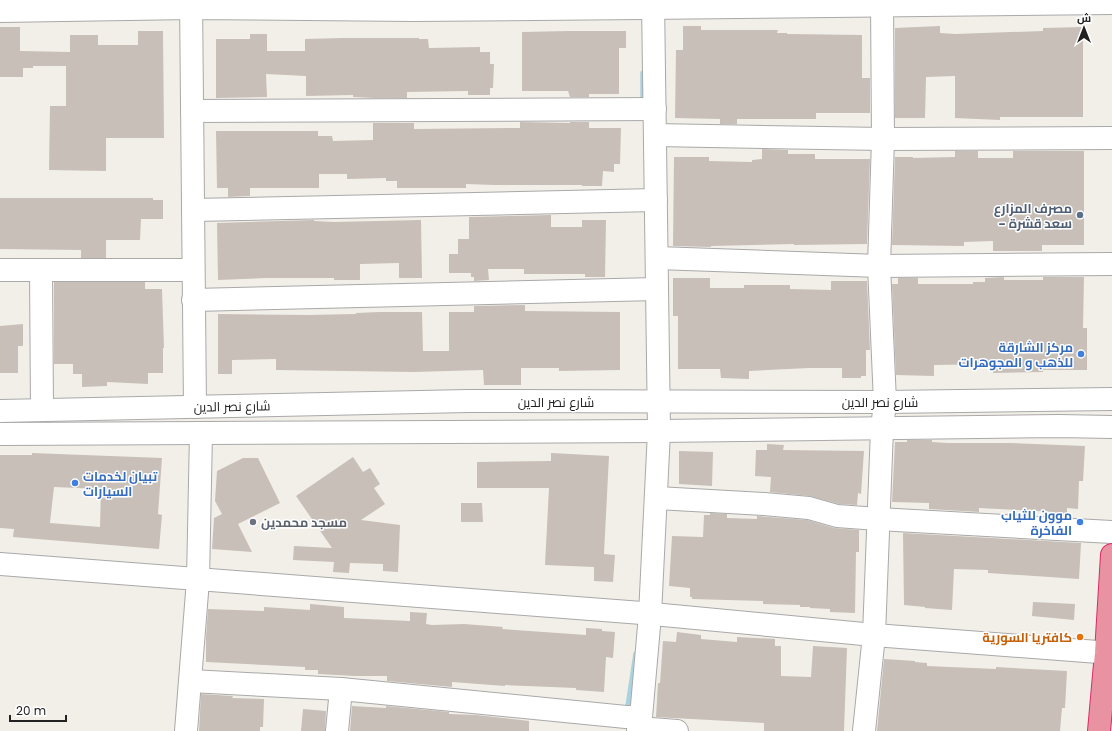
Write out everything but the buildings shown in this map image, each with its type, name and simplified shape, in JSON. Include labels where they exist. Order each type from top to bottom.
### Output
[{"type":"highway","points":[[1100,731],[1109,653],[1112,555]]},
{"type":"street","points":[[864,731],[874,635],[882,429],[885,402],[879,266],[883,139],[882,3]]},
{"type":"street","points":[[0,11],[191,4],[414,5],[1112,3]]},
{"type":"street","points":[[191,4],[195,407]]},
{"type":"street","points":[[639,725],[650,615],[657,498],[659,431],[653,4]]},
{"type":"street","points":[[192,111],[655,109]]},
{"type":"street","points":[[655,135],[883,139],[1112,138]]},
{"type":"street","points":[[193,210],[656,200]]},
{"type":"street","points":[[657,258],[879,266],[1112,264]]},
{"type":"street","points":[[0,270],[194,270]]},
{"type":"street","points":[[41,271],[42,410]]},
{"type":"street","points":[[194,300],[657,289]]},
{"type":"street","name":"شارع نصر الدين","points":[[0,411],[468,401],[885,402],[1112,399]]},
{"type":"street","name":"شارع نصر الدين","points":[[0,434],[659,431],[1059,426],[1112,427]]},
{"type":"street","points":[[186,731],[198,580],[201,433]]},
{"type":"street","points":[[657,498],[794,506],[809,508],[837,516],[1112,532]]},
{"type":"street","points":[[0,564],[1109,653]]},
{"type":"street","points":[[191,681],[340,689],[626,717],[639,725],[677,731]]},
{"type":"street","points":[[337,731],[340,689]]},
{"type":"waterway","points":[[643,73],[643,104]]},
{"type":"waterway","points":[[627,713],[636,654]]},
{"type":"place","name":"مصرف المزارع - سعد قشرة","points":[[1080,215]]},
{"type":"place","name":"مركز الشارقة للذهب و المجوهرات","points":[[1081,354]]},
{"type":"place","name":"تبيان لخدمات السيارات","points":[[75,483]]},
{"type":"place","name":"مسجد محمدين","points":[[253,522]]},
{"type":"place","name":"موون للثياب الفاخرة","points":[[1080,522]]},
{"type":"place","name":"كافتريا السورية","points":[[1080,637]]}]
